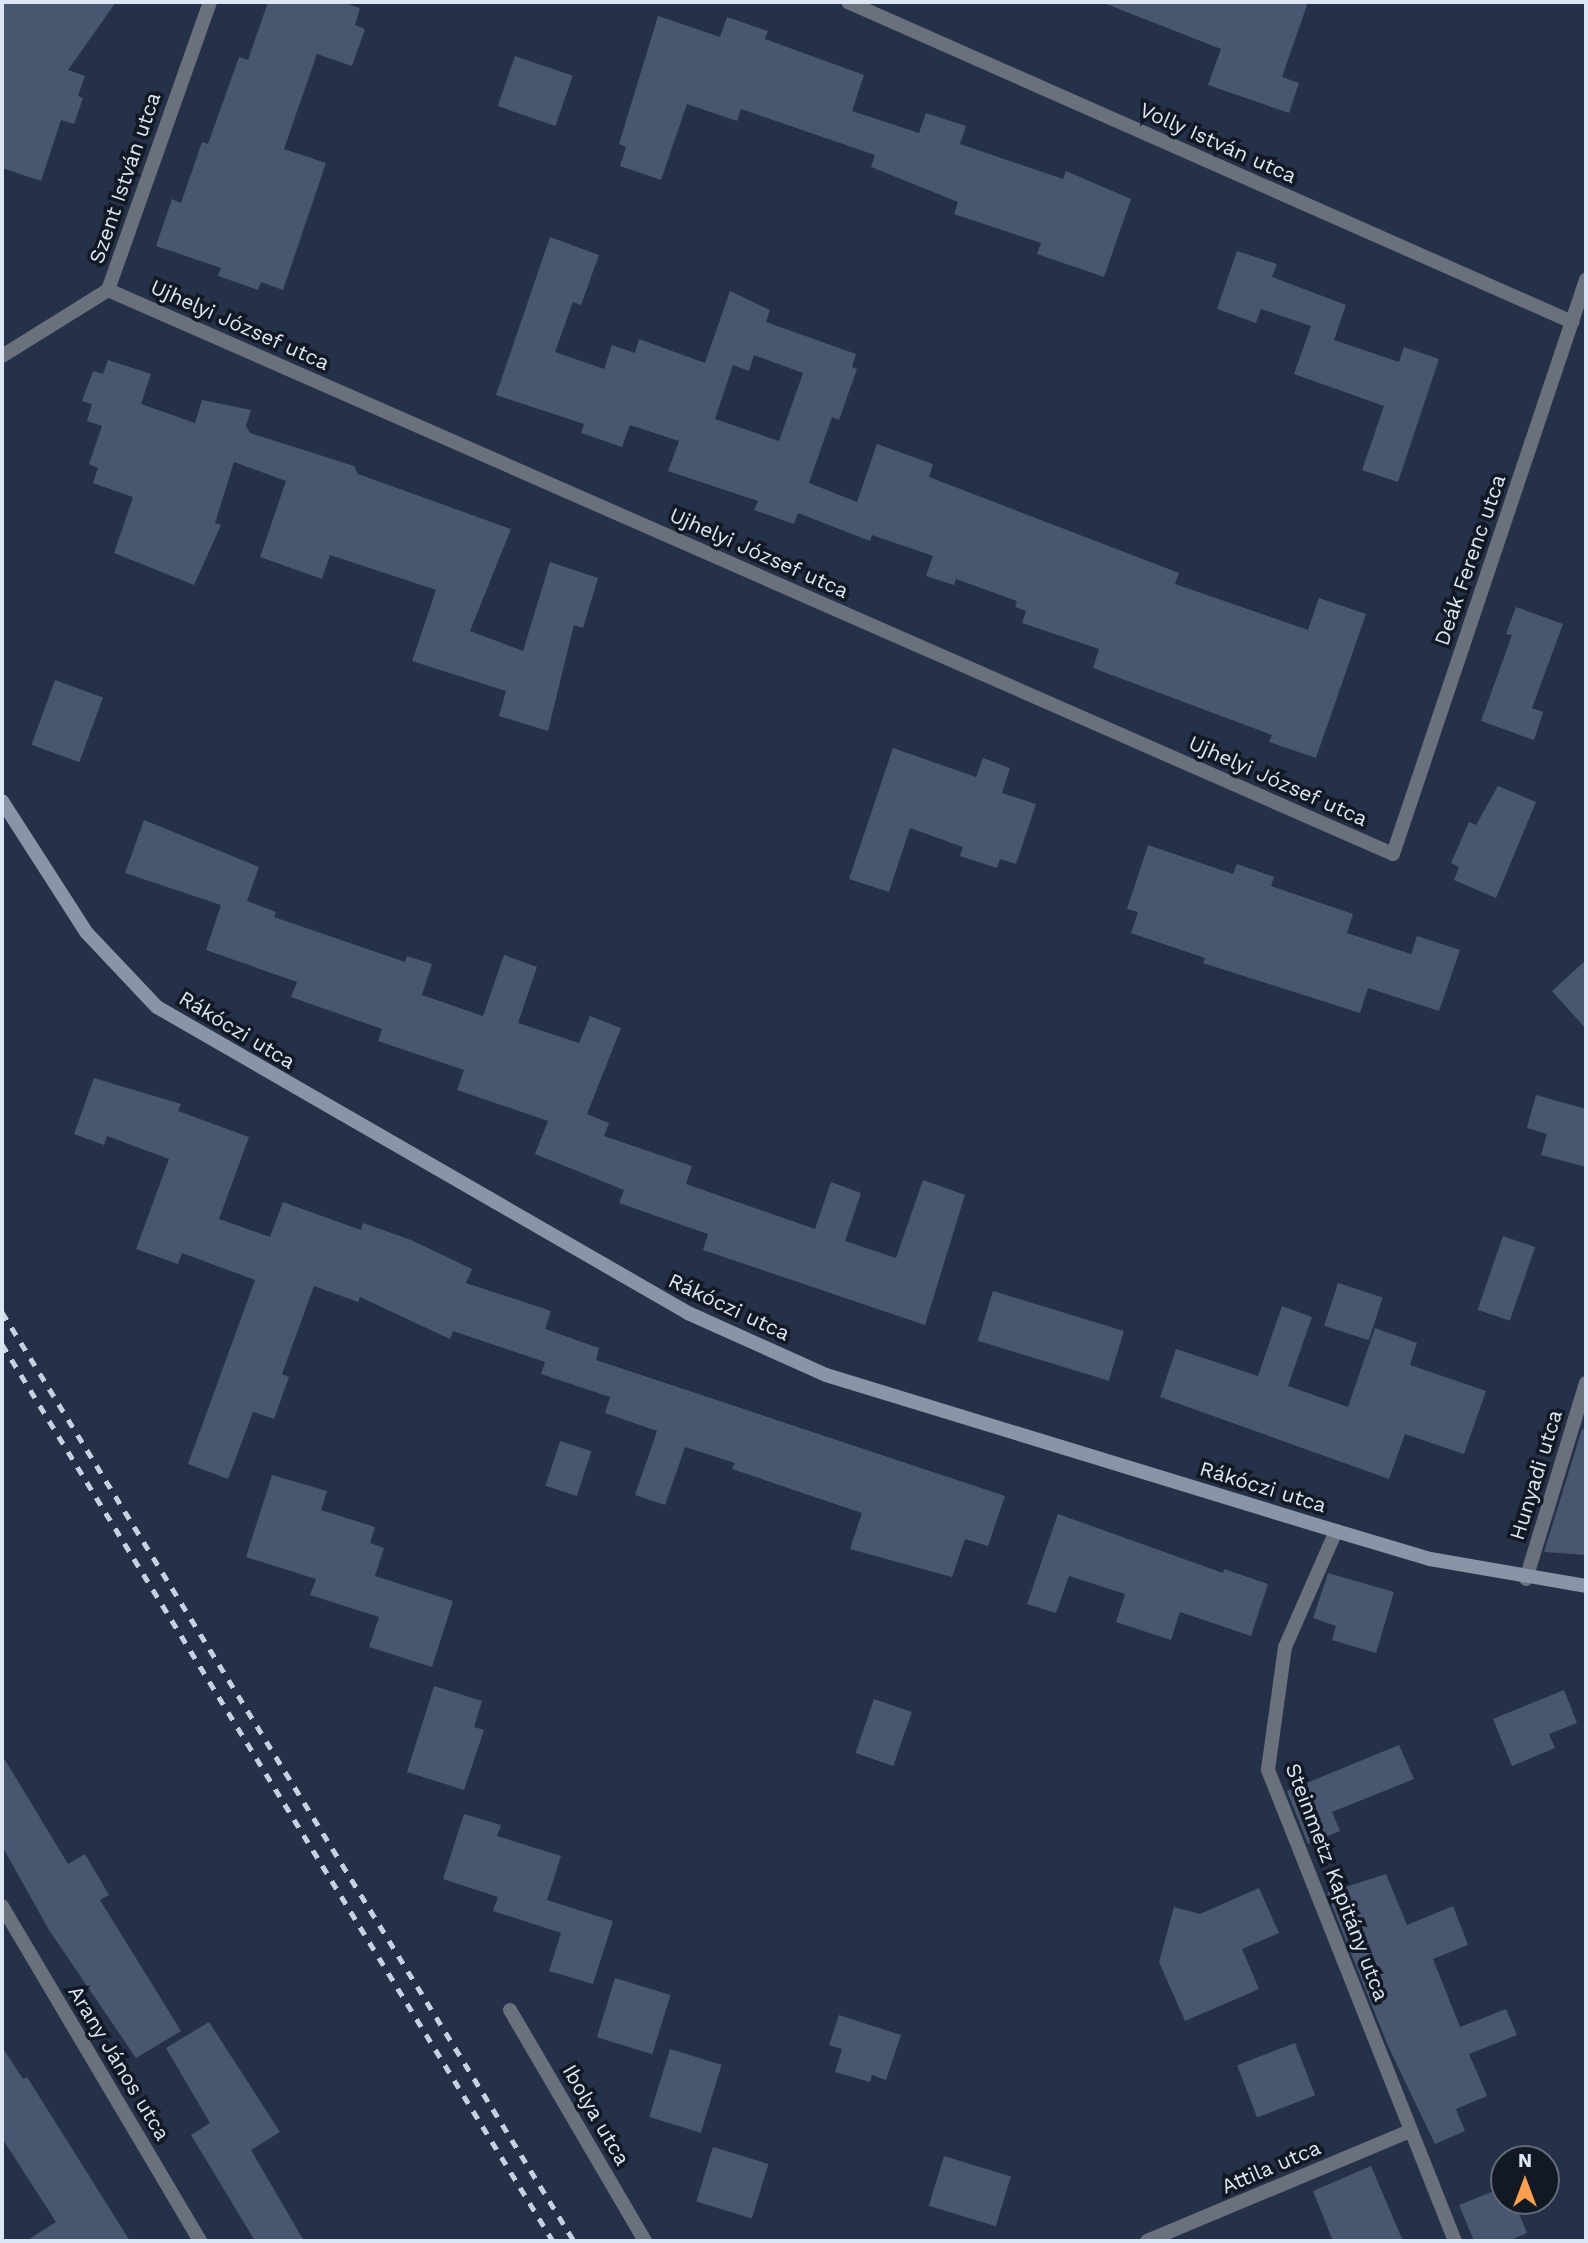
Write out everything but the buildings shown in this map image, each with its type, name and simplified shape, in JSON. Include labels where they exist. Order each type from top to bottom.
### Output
[{"type":"main road","name":"Rákóczi utca","points":[[2,801],[86,932],[157,1007],[626,1281],[826,1375],[1336,1531],[1526,1579],[1586,1586]]},
{"type":"street","name":"Szent István utca","points":[[2,356],[108,290],[210,2]]},
{"type":"street","name":"Volly István utca","points":[[848,2],[1572,322]]},
{"type":"street","name":"Deák Ferenc utca","points":[[1393,854],[1586,280]]},
{"type":"street","name":"Ujhelyi József utca","points":[[108,290],[1393,854]]},
{"type":"street","name":"Hunyadi utca","points":[[1526,1579],[1586,1383]]},
{"type":"street","name":"Steinmetz Kapitány utca","points":[[1336,1531],[1285,1647],[1268,1770],[1455,2241]]},
{"type":"street","name":"Arany János utca","points":[[2,1906],[200,2241]]},
{"type":"street","name":"Ibolya utca","points":[[510,2010],[645,2241]]},
{"type":"street","name":"Attila utca","points":[[1147,2241],[1410,2131]]},
{"type":"railway","points":[[2,1312],[574,2241]]},
{"type":"railway","points":[[2,1344],[553,2241]]}]
